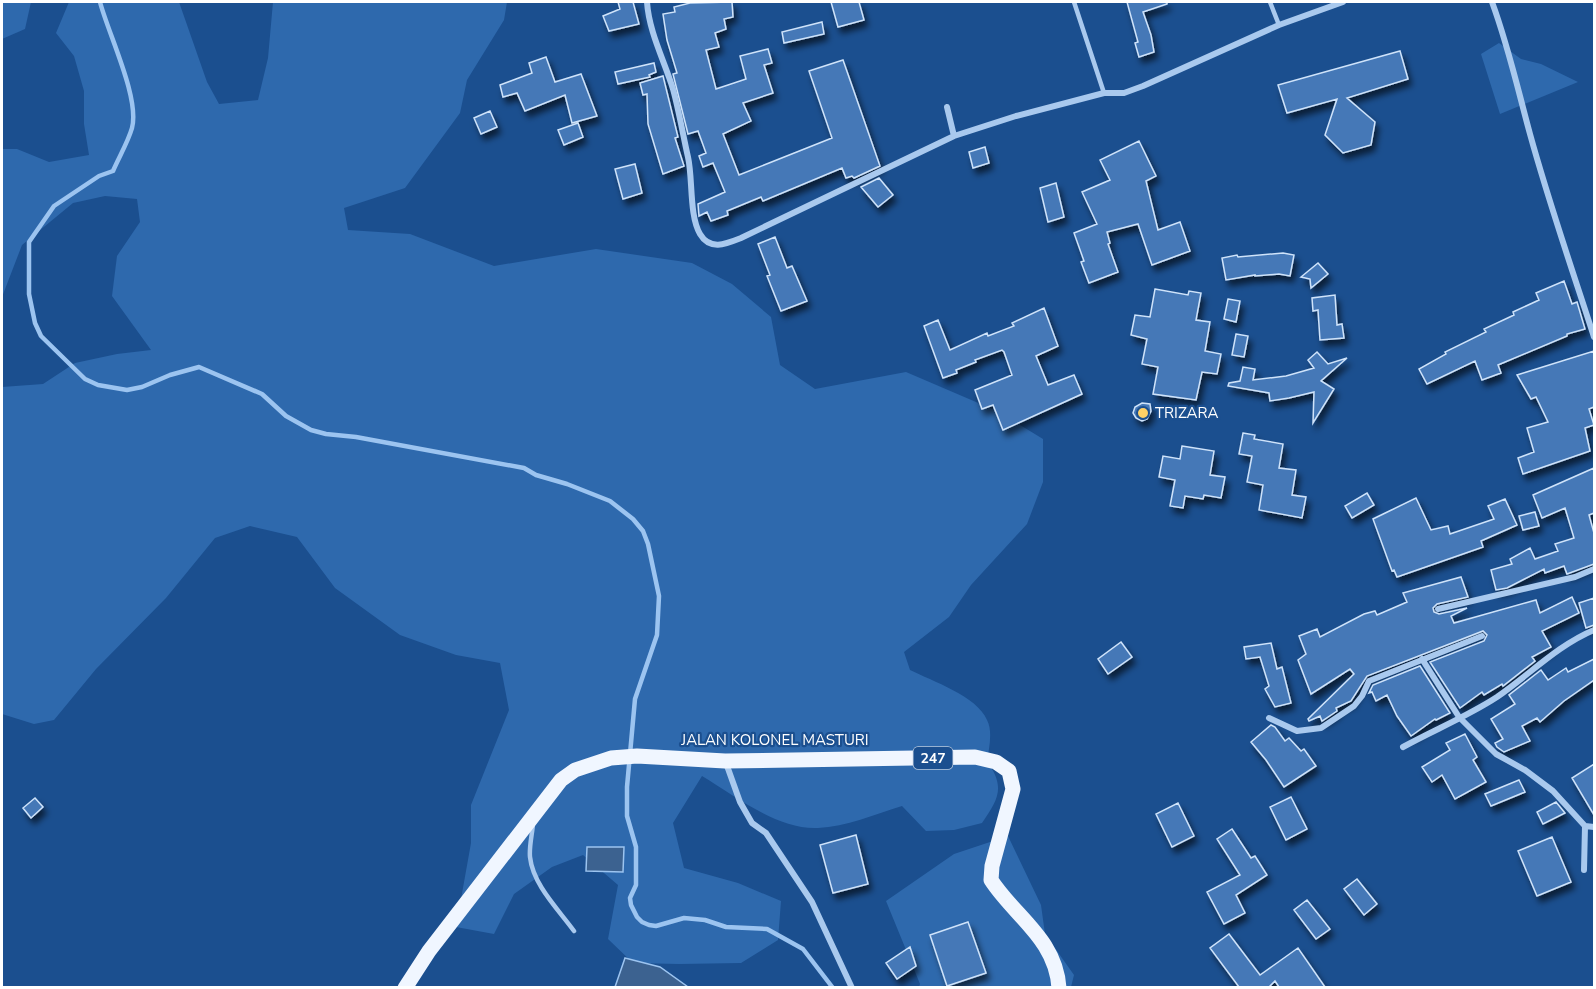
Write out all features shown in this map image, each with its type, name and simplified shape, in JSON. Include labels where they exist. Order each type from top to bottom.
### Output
[{"type":"main road","name":"JALAN KOLONEL MASTURI","points":[[405,987],[429,951],[561,780],[574,770],[611,758],[637,756],[725,761],[975,757],[996,762],[1009,771],[1013,789],[992,866],[991,880],[1041,937],[1054,959],[1059,987]]},
{"type":"street","points":[[647,2],[659,54],[673,90],[688,157],[695,214],[700,233],[708,243],[721,246],[954,136],[1016,116],[1104,93],[1124,93],[1143,87],[1279,25],[1343,2]]},
{"type":"street","points":[[1492,2],[1507,42],[1530,134],[1568,262],[1594,337]]},
{"type":"street","points":[[948,107],[954,136]]},
{"type":"street","points":[[1438,609],[1575,577],[1594,569]]},
{"type":"street","points":[[1403,747],[1459,717],[1478,710],[1573,640],[1594,630]]},
{"type":"street","points":[[1269,718],[1297,731],[1321,728],[1354,706],[1369,681],[1482,636]]},
{"type":"street","points":[[1422,659],[1459,717],[1496,754],[1525,770],[1553,791],[1585,826],[1594,827]]},
{"type":"street","points":[[725,761],[740,802],[752,823],[766,834],[812,902],[852,987]]},
{"type":"street","points":[[1584,870],[1585,826]]},
{"type":"lane","points":[[1074,2],[1104,93]]},
{"type":"lane","points":[[1270,2],[1279,25]]},
{"type":"lane","points":[[533,815],[530,856],[533,871],[574,931]]},
{"type":"shaded area","points":[[2,2],[31,2],[25,29],[2,39]]},
{"type":"shaded area","points":[[69,2],[179,2],[207,82],[219,104],[258,100],[268,58],[273,2],[507,2],[504,20],[467,80],[460,113],[405,188],[344,208],[348,230],[410,234],[494,266],[596,249],[692,263],[732,284],[771,317],[780,365],[815,389],[906,372],[997,411],[1043,439],[1043,482],[1027,524],[971,585],[949,617],[904,652],[910,670],[964,697],[982,711],[989,724],[987,761],[993,770],[998,793],[982,823],[954,830],[926,831],[902,806],[839,825],[818,828],[803,827],[772,818],[702,776],[673,823],[684,868],[738,883],[781,901],[778,940],[741,963],[633,963],[608,939],[618,885],[583,855],[552,867],[514,894],[494,934],[456,927],[471,843],[471,805],[509,710],[500,663],[456,655],[400,635],[335,588],[297,537],[250,526],[215,538],[166,598],[96,669],[54,720],[34,724],[2,714],[2,387],[43,384],[75,363],[151,350],[112,296],[117,256],[140,222],[137,199],[105,196],[73,203],[22,245],[2,297],[2,149],[17,149],[49,162],[89,155],[84,124],[84,91],[74,56],[56,33]]},
{"type":"shaded area","points":[[1499,43],[1521,59],[1541,64],[1578,82],[1500,114],[1481,54]]},
{"type":"shaded area","points":[[1008,836],[1041,905],[1045,934],[1074,975],[1071,987],[919,987],[920,984],[886,901],[954,854]]},
{"type":"shaded area","points":[[587,847],[624,847],[623,872],[586,871]]},
{"type":"shaded area","points":[[625,958],[660,967],[688,987],[615,987]]},
{"type":"building","points":[[618,2],[633,2],[639,24],[609,31],[603,16],[620,9]]},
{"type":"building","points":[[732,2],[733,17],[724,19],[726,29],[715,33],[719,47],[706,50],[716,89],[746,79],[740,56],[768,49],[772,63],[764,65],[773,93],[743,103],[751,121],[723,134],[739,175],[832,138],[809,71],[843,60],[880,166],[854,178],[852,176],[846,178],[842,168],[763,201],[761,197],[727,211],[728,215],[711,221],[707,212],[699,216],[698,204],[725,192],[713,163],[703,167],[699,156],[706,153],[698,131],[688,134],[673,74],[677,73],[667,40],[663,14],[675,12],[674,7],[690,3]]},
{"type":"building","points":[[831,2],[859,2],[864,20],[838,27]]},
{"type":"building","points":[[1127,2],[1167,2],[1167,4],[1143,12],[1154,52],[1139,57],[1135,43],[1138,42]]},
{"type":"building","points":[[822,22],[824,34],[784,43],[782,32]]},
{"type":"building","points":[[1400,51],[1408,79],[1347,98],[1375,122],[1371,145],[1343,153],[1325,135],[1337,99],[1287,113],[1278,85]]},
{"type":"building","points":[[546,57],[555,82],[581,74],[597,116],[572,123],[565,95],[525,111],[517,93],[503,97],[500,85],[532,73],[529,63]]},
{"type":"building","points":[[654,63],[656,72],[649,75],[650,77],[618,84],[615,72]]},
{"type":"building","points":[[663,76],[678,137],[675,138],[684,166],[663,174],[648,124],[647,94],[643,95],[640,83]]},
{"type":"building","points":[[490,111],[497,127],[481,134],[474,118]]},
{"type":"building","points":[[578,123],[583,137],[564,145],[558,130]]},
{"type":"building","points":[[1139,141],[1156,176],[1146,181],[1158,230],[1180,222],[1190,251],[1152,265],[1138,224],[1107,232],[1110,243],[1108,244],[1118,272],[1089,283],[1074,233],[1097,224],[1082,192],[1110,180],[1100,160]]},
{"type":"building","points":[[985,147],[989,163],[973,168],[969,152]]},
{"type":"building","points":[[635,164],[642,193],[623,199],[615,169]]},
{"type":"building","points":[[879,178],[893,195],[878,207],[861,187]]},
{"type":"building","points":[[1056,183],[1064,217],[1048,222],[1040,188]]},
{"type":"building","points":[[775,237],[787,268],[792,266],[807,301],[781,311],[767,276],[770,275],[758,244]]},
{"type":"building","points":[[1283,253],[1294,255],[1290,276],[1255,275],[1226,280],[1222,258]]},
{"type":"building","points":[[1318,263],[1328,274],[1311,288],[1310,279],[1301,277]]},
{"type":"building","points":[[1564,281],[1572,304],[1577,302],[1585,329],[1567,334],[1567,336],[1498,365],[1501,373],[1482,380],[1475,361],[1427,384],[1419,369],[1446,354],[1445,352],[1486,332],[1484,329],[1514,315],[1513,312],[1539,300],[1536,293]]},
{"type":"building","points":[[1155,289],[1188,295],[1189,291],[1201,293],[1196,320],[1210,322],[1205,351],[1221,354],[1217,374],[1202,372],[1196,400],[1153,394],[1158,367],[1142,364],[1147,339],[1131,335],[1135,315],[1150,317]]},
{"type":"building","points":[[1335,295],[1337,325],[1342,324],[1344,338],[1320,340],[1318,310],[1313,311],[1312,298]]},
{"type":"building","points":[[1228,299],[1240,301],[1236,322],[1224,319]]},
{"type":"building","points":[[1044,308],[1058,346],[1036,356],[1048,385],[1074,375],[1082,394],[1003,430],[993,405],[982,409],[975,390],[1012,375],[1004,352],[1002,350],[975,360],[976,362],[956,370],[957,373],[943,378],[924,326],[938,320],[950,350],[987,333],[988,336],[1014,326],[1012,323]]},
{"type":"building","points":[[1236,334],[1248,336],[1244,357],[1232,355]]},
{"type":"building","points":[[1594,351],[1594,407],[1589,409],[1594,425],[1585,428],[1590,451],[1523,474],[1518,458],[1534,452],[1527,428],[1548,422],[1536,397],[1531,399],[1517,375]]},
{"type":"building","points":[[1317,352],[1328,364],[1347,358],[1321,381],[1334,389],[1313,423],[1314,392],[1270,401],[1269,393],[1228,386],[1229,383],[1240,381],[1243,367],[1255,369],[1253,380],[1286,376],[1314,368],[1308,360]]},
{"type":"building","name":"TRIZARA","points":[[1142,403],[1150,404],[1151,411],[1147,419],[1142,421],[1133,413],[1135,407]]},
{"type":"building","points":[[1243,433],[1255,435],[1254,439],[1283,444],[1279,468],[1296,470],[1292,495],[1306,497],[1302,518],[1259,510],[1263,485],[1247,482],[1252,456],[1239,454]]},
{"type":"building","points":[[1182,446],[1214,451],[1210,475],[1225,477],[1221,498],[1204,495],[1203,499],[1185,496],[1183,508],[1170,506],[1175,480],[1159,477],[1163,456],[1180,459]]},
{"type":"building","points":[[1594,468],[1594,513],[1589,515],[1594,533],[1594,564],[1567,574],[1564,566],[1545,573],[1544,569],[1507,588],[1496,590],[1491,570],[1512,564],[1510,559],[1530,548],[1535,559],[1558,551],[1555,544],[1574,538],[1565,508],[1542,518],[1533,495]]},
{"type":"building","points":[[1367,493],[1374,505],[1352,518],[1345,506]]},
{"type":"building","points":[[1416,498],[1431,530],[1448,526],[1450,534],[1494,519],[1488,506],[1505,499],[1517,525],[1481,541],[1483,547],[1397,577],[1394,570],[1392,571],[1373,519]]},
{"type":"building","points":[[1535,512],[1539,526],[1523,530],[1519,516]]},
{"type":"building","points":[[1461,577],[1468,597],[1437,604],[1433,608],[1434,612],[1439,614],[1467,608],[1451,616],[1454,623],[1536,600],[1540,613],[1572,597],[1579,613],[1542,631],[1551,647],[1532,657],[1535,661],[1503,686],[1502,684],[1484,695],[1482,692],[1460,708],[1430,662],[1484,641],[1487,635],[1483,631],[1367,676],[1351,701],[1336,708],[1337,711],[1322,721],[1320,716],[1309,721],[1308,719],[1354,674],[1350,669],[1311,694],[1298,660],[1306,654],[1299,636],[1317,629],[1320,637],[1364,614],[1375,611],[1377,615],[1407,602],[1403,593]]},
{"type":"building","points":[[1594,598],[1594,625],[1586,628],[1579,603]]},
{"type":"building","points":[[1121,642],[1132,657],[1108,674],[1098,659]]},
{"type":"building","points":[[1271,643],[1277,669],[1282,667],[1291,703],[1275,707],[1265,689],[1269,686],[1260,657],[1246,659],[1244,647]]},
{"type":"building","points":[[1594,659],[1594,680],[1564,701],[1540,722],[1537,718],[1522,726],[1530,741],[1504,752],[1497,747],[1495,743],[1503,739],[1491,719],[1515,704],[1509,695],[1541,670],[1548,680],[1566,668],[1568,672]]},
{"type":"building","points":[[1420,666],[1450,713],[1435,719],[1411,736],[1397,716],[1387,695],[1376,701],[1372,692],[1369,693],[1373,685]]},
{"type":"building","points":[[1271,725],[1285,741],[1289,738],[1301,751],[1304,749],[1316,766],[1284,787],[1251,742]]},
{"type":"building","points":[[1465,734],[1477,757],[1473,760],[1486,782],[1455,799],[1442,775],[1432,782],[1422,767],[1450,750],[1446,743]]},
{"type":"building","points":[[1594,764],[1594,815],[1572,778]]},
{"type":"building","points":[[1519,780],[1525,792],[1491,806],[1485,794]]},
{"type":"building","points":[[1291,797],[1307,829],[1286,840],[1270,807]]},
{"type":"building","points":[[35,798],[43,807],[31,818],[23,808]]},
{"type":"building","points":[[1556,802],[1565,813],[1543,824],[1537,812]]},
{"type":"building","points":[[1178,803],[1194,836],[1172,847],[1156,814]]},
{"type":"building","points":[[1232,829],[1251,858],[1255,856],[1267,875],[1236,895],[1245,913],[1224,924],[1207,892],[1240,875],[1217,839]]},
{"type":"building","points":[[856,835],[868,884],[833,893],[820,845]]},
{"type":"building","points":[[1552,837],[1571,882],[1537,896],[1518,851]]},
{"type":"building","points":[[1357,879],[1377,904],[1364,915],[1344,889]]},
{"type":"building","points":[[1307,900],[1330,929],[1316,939],[1294,910]]},
{"type":"building","points":[[968,922],[986,973],[947,986],[930,935]]},
{"type":"building","points":[[1229,934],[1260,975],[1298,948],[1325,987],[1279,987],[1275,981],[1269,987],[1239,987],[1210,948]]},
{"type":"building","points":[[910,947],[916,966],[897,979],[886,963]]},
{"type":"waterway","points":[[100,2],[128,83],[132,100],[132,128],[113,171],[99,176],[54,206],[29,242],[29,294],[35,323],[41,336],[85,379],[98,385],[127,390],[199,367],[262,394],[286,416],[311,430],[524,468],[536,475],[610,501],[633,519],[643,531],[648,544],[659,596],[657,635],[635,699],[627,787],[627,816],[636,847],[636,885],[630,898],[631,905],[637,917],[649,925],[656,926],[684,918],[705,920],[726,927],[767,929],[803,949],[833,988]]},
{"type":"place","name":"TRIZARA","points":[[1143,413]]}]
